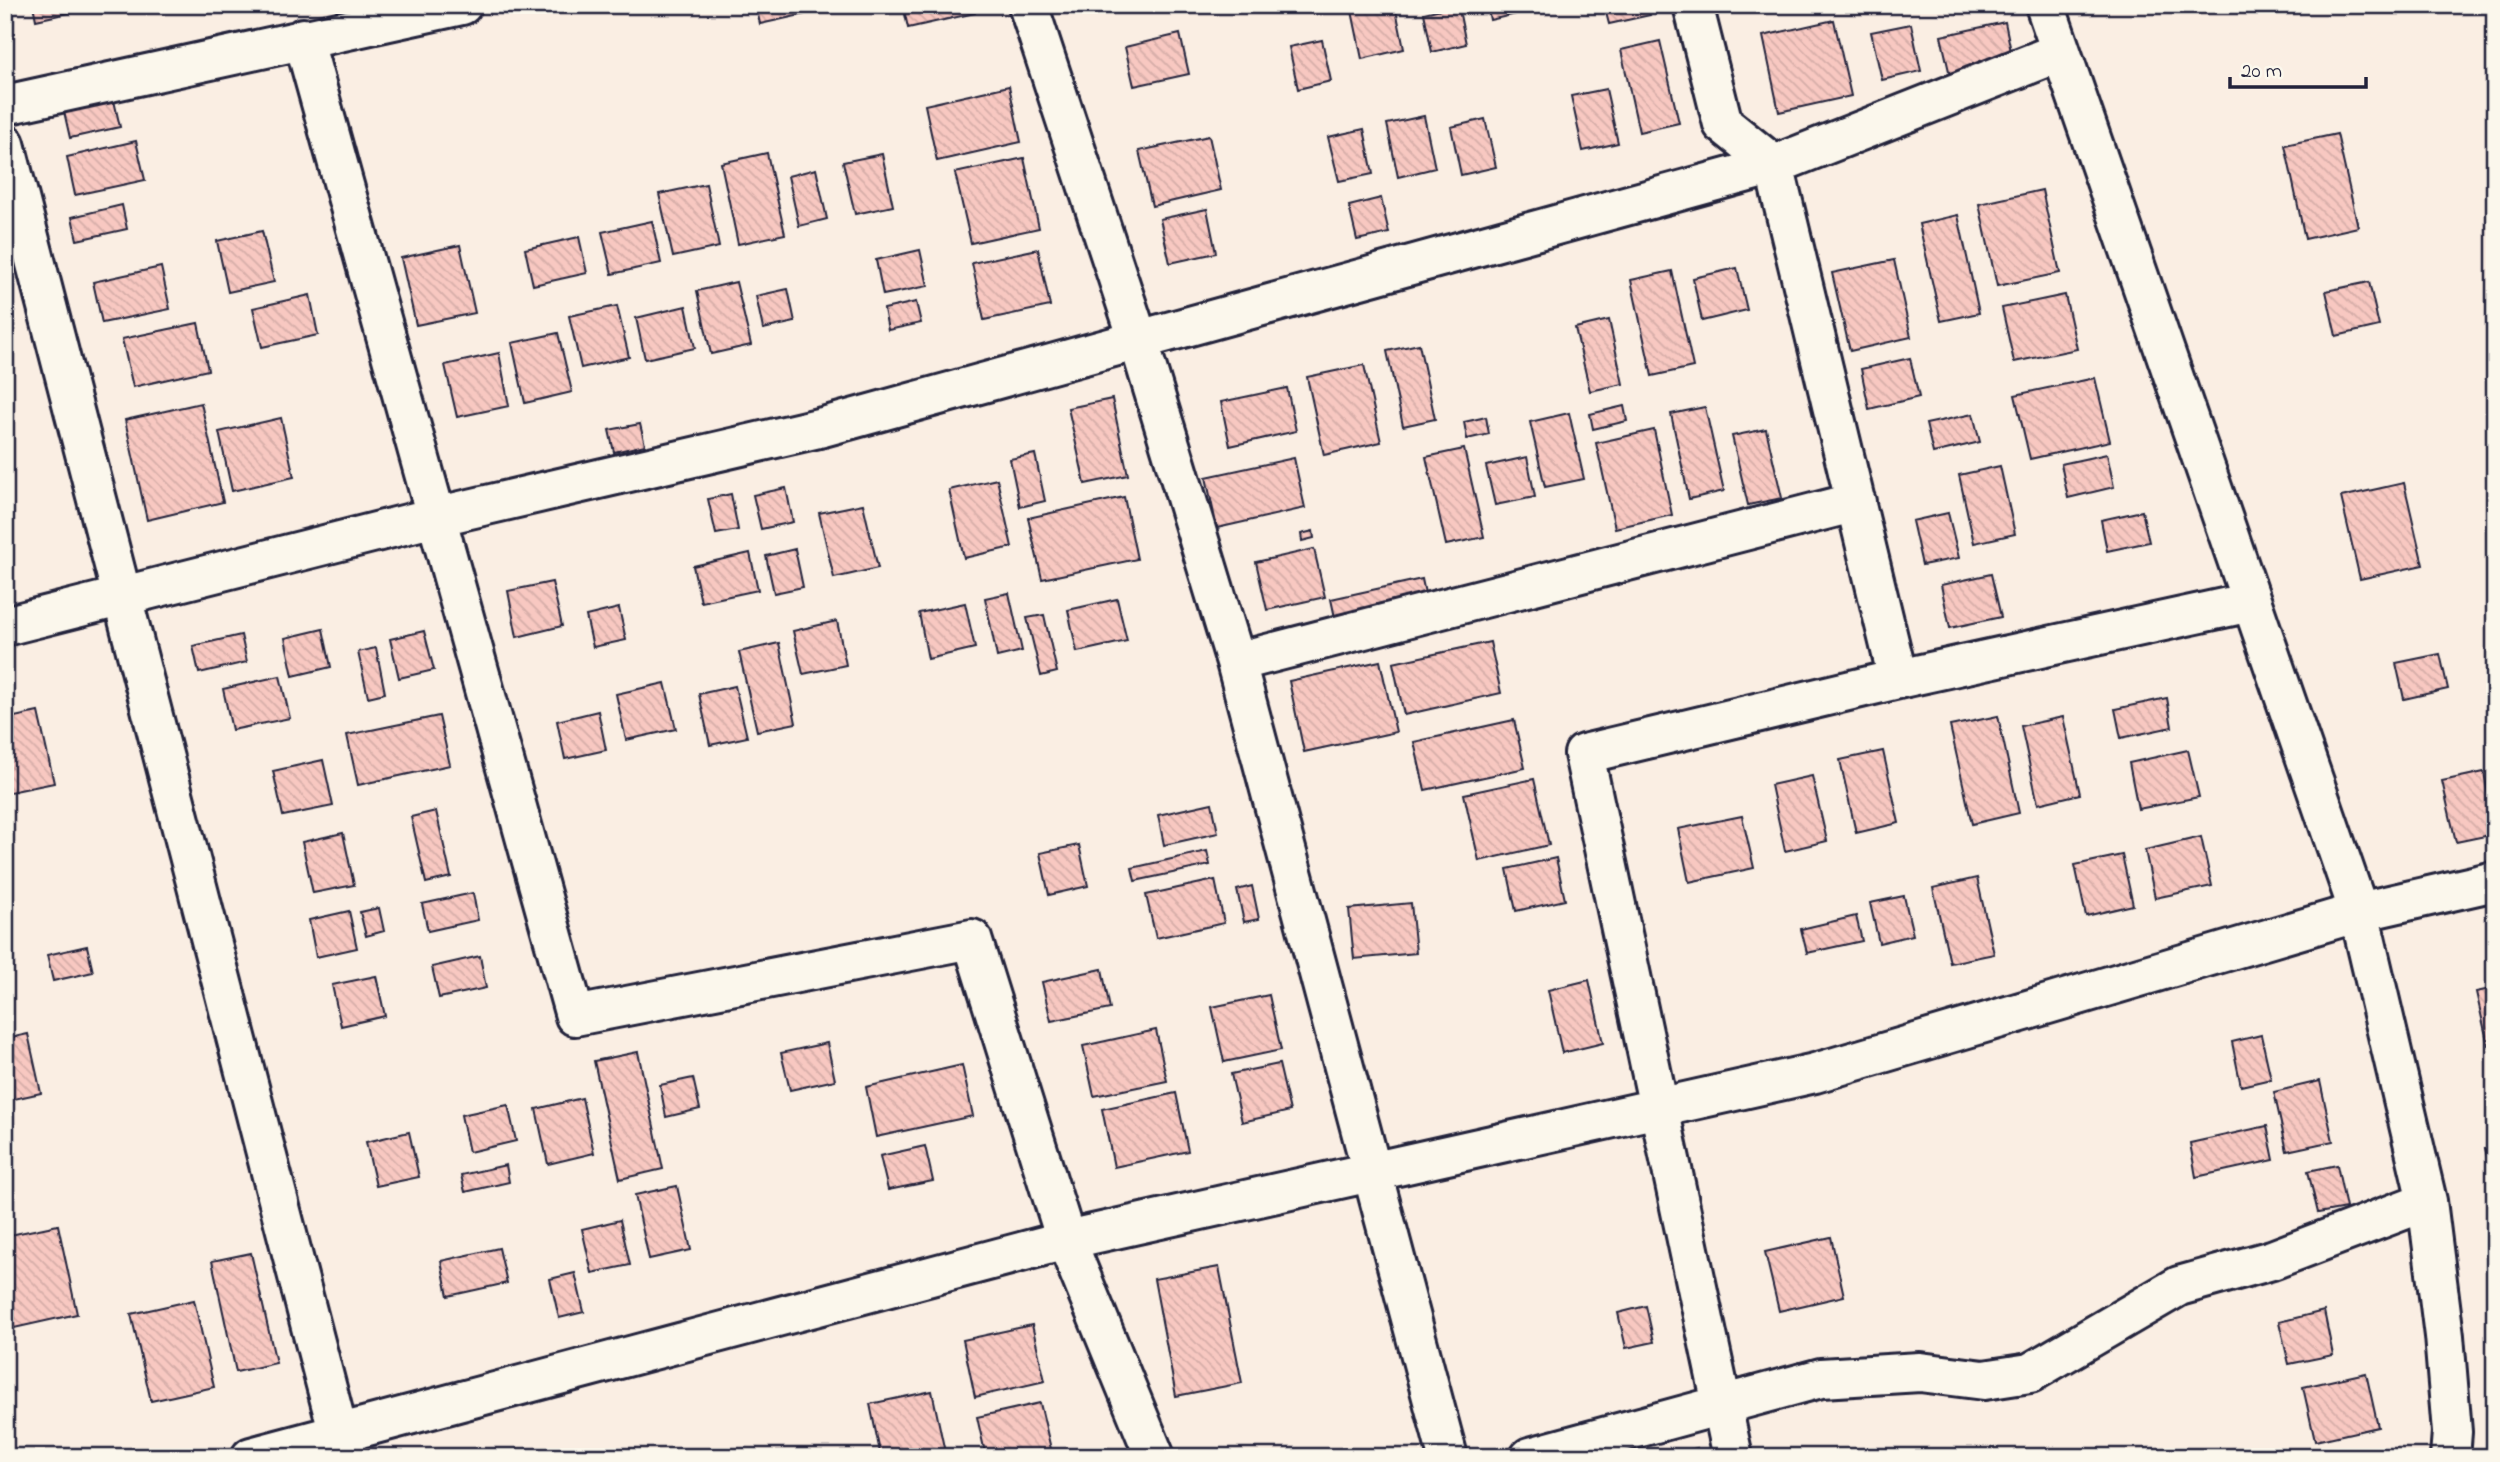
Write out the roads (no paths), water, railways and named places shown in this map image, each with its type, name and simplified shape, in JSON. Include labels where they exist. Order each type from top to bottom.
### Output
[{"type":"street","points":[[5,105],[462,5]]},
{"type":"street","points":[[1028,5],[1138,339],[1236,662],[1448,1457]]},
{"type":"street","points":[[1693,5],[1723,124],[1774,165],[1898,679]]},
{"type":"street","points":[[2045,5],[2359,912],[2427,1201],[2444,1336],[2452,1432],[2450,1457]]},
{"type":"street","points":[[303,38],[575,1016],[972,939],[1066,1240],[1155,1457]]},
{"type":"street","points":[[5,626],[435,517],[823,427],[1774,165],[2060,52]]},
{"type":"street","points":[[5,144],[344,1446]]},
{"type":"street","points":[[1236,662],[1856,502]]},
{"type":"street","points":[[1733,1457],[1661,1107],[1584,754],[1898,679],[2251,602]]},
{"type":"street","points":[[251,1457],[344,1446],[1066,1240],[1815,1073],[2359,912],[2495,881]]},
{"type":"street","points":[[1530,1457],[1720,1403],[1821,1378],[1920,1372],[1984,1380],[2030,1373],[2179,1286],[2272,1260],[2427,1201]]}]
